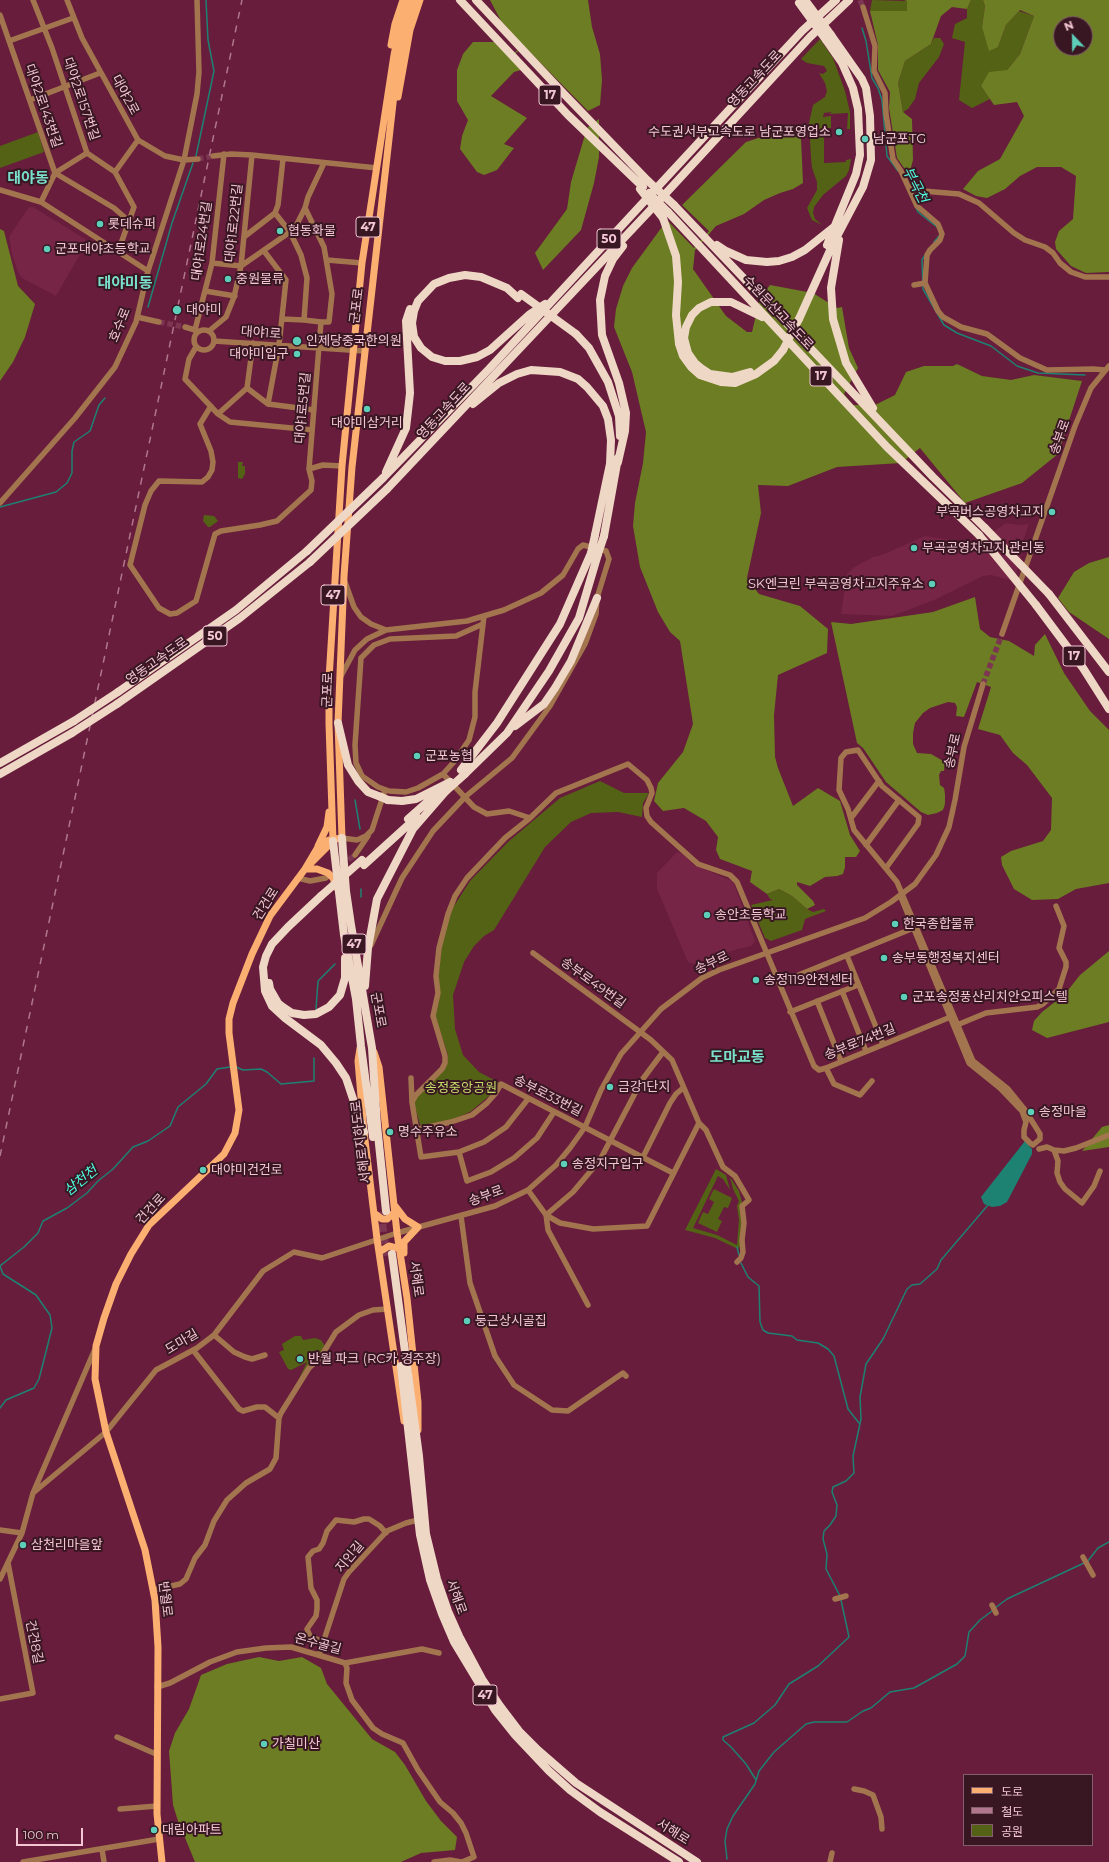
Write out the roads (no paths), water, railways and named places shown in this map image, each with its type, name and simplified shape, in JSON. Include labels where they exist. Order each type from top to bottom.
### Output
[{"type":"highway","name":"수원문산고속도로","points":[[460,0],[568,115],[644,186],[674,205],[893,434],[1049,594],[1109,672]]},
{"type":"highway","name":"수원문산고속도로","points":[[476,0],[565,95],[644,186],[665,215],[770,322],[887,447],[979,535],[1036,605],[1083,668],[1109,709]]},
{"type":"highway","name":"영동고속도로","points":[[0,763],[74,721],[118,692],[236,610],[307,551],[383,478],[556,297],[802,30],[836,0]]},
{"type":"highway","name":"영동고속도로","points":[[0,774],[72,733],[117,704],[240,618],[310,562],[387,489],[656,204],[810,37],[849,0]]},
{"type":"highway","points":[[695,227],[726,251],[746,260],[767,262],[792,257],[805,250],[839,226],[863,187],[871,160],[870,116],[866,88],[862,79],[800,1]]},
{"type":"highway","points":[[665,215],[676,256],[678,282],[676,315],[679,344],[683,356],[691,367],[700,375],[721,382],[735,383],[756,374],[774,361],[797,318],[839,226],[856,174],[860,155],[858,109],[850,82],[829,38]]},
{"type":"highway","points":[[507,733],[549,671],[579,618],[595,553],[595,535],[614,463],[625,431],[626,413],[620,384],[602,335],[600,300],[605,276],[612,259],[656,204]]},
{"type":"highway","points":[[839,226],[831,288],[833,319],[838,339],[846,363],[864,395],[893,434]]},
{"type":"highway","points":[[383,478],[406,428],[410,394],[406,321],[414,300],[421,289],[431,280],[447,273],[464,270],[482,272],[509,285],[520,296]]},
{"type":"highway","points":[[463,772],[497,723],[560,624],[604,536],[620,423],[614,398],[599,363],[589,348],[574,336],[520,296],[506,288],[481,277],[465,275],[449,278],[434,284],[418,302],[414,311],[412,323],[414,337],[421,348],[432,357],[445,361],[460,361],[477,357],[490,350],[530,314],[556,297]]},
{"type":"highway","points":[[770,322],[736,304],[722,301],[711,302],[699,308],[692,315],[686,327],[684,338],[688,353],[695,363],[710,374],[732,377],[744,375],[759,367],[781,349]]},
{"type":"highway","points":[[448,425],[499,383],[517,374],[531,370],[560,372],[578,379],[603,406],[608,419],[614,463]]},
{"type":"highway","points":[[364,1132],[346,1078],[336,1063],[320,1045],[272,1006],[265,991],[263,966],[266,956],[272,944],[288,927],[323,898],[507,733],[544,704],[571,661],[597,598]]},
{"type":"highway","points":[[338,723],[348,766],[358,781],[368,792],[384,799],[402,801],[416,799],[446,787]]},
{"type":"highway","points":[[364,999],[367,954],[377,899],[413,829],[446,787]]},
{"type":"highway","name":"군포로","points":[[342,838],[346,891],[372,1048]]},
{"type":"highway","name":"군포로","points":[[333,840],[338,892],[344,935],[356,998],[361,1046]]},
{"type":"highway","points":[[323,898],[276,947],[270,959],[268,973],[270,989],[278,1003],[292,1013],[304,1015],[316,1014],[329,1007],[340,995],[345,978],[344,935]]},
{"type":"highway","name":"서해로지하도로","points":[[361,1046],[380,1212]]},
{"type":"highway","name":"서해로지하도로","points":[[372,1048],[377,1125],[380,1212]]},
{"type":"highway","name":"47","points":[[386,1254],[411,1450]]},
{"type":"highway","name":"47","points":[[386,1254],[419,1456]]},
{"type":"highway","name":"서해로","points":[[411,1450],[418,1520],[430,1580],[454,1642],[495,1710],[524,1746],[570,1790],[600,1812],[679,1862]]},
{"type":"highway","name":"서해로","points":[[419,1456],[426,1534],[437,1579],[448,1611],[460,1638],[482,1679],[500,1706],[519,1731],[538,1750],[576,1783],[698,1862]]},
{"type":"main road","name":"군포로","points":[[387,105],[385,91],[386,76],[395,24],[403,0]]},
{"type":"main road","name":"군포로","points":[[333,840],[330,679],[342,466],[362,263],[400,26],[409,0]]},
{"type":"main road","name":"군포로","points":[[342,838],[338,723],[344,576],[364,351],[398,58],[405,28],[414,0]]},
{"type":"main road","name":"군포로","points":[[388,146],[396,116],[410,30],[420,0]]},
{"type":"main road","name":"건건로","points":[[96,1346],[116,1284],[131,1254],[149,1225],[224,1154],[235,1133],[238,1110],[229,1033],[229,1019],[233,1003],[252,954],[270,916],[305,869],[318,847],[327,827],[329,812],[332,810]]},
{"type":"main road","points":[[318,847],[323,843],[342,838]]},
{"type":"main road","name":"건건로","points":[[305,869],[333,840]]},
{"type":"main road","points":[[305,869],[317,869],[328,873],[333,878],[338,892]]},
{"type":"main road","name":"군포로","points":[[361,1046],[358,1061],[364,1132],[380,1212],[378,1240]]},
{"type":"main road","name":"군포로","points":[[372,1048],[379,1067],[397,1233]]},
{"type":"main road","points":[[380,1212],[382,1219],[387,1219],[395,1209],[405,1219],[418,1227],[406,1239],[403,1248],[407,1298]]},
{"type":"main road","name":"서해로","points":[[397,1233],[407,1298],[418,1402],[419,1456]]},
{"type":"main road","name":"서해로","points":[[378,1240],[386,1254],[388,1309],[401,1406],[411,1450]]},
{"type":"main road","points":[[386,1254],[390,1246],[400,1249]]},
{"type":"main road","name":"반월로","points":[[96,1346],[95,1379],[106,1432],[145,1550],[153,1590],[158,1647],[156,1806],[162,1862]]},
{"type":"street","name":"대야2로157번길","points":[[33,0],[65,87],[87,153],[115,172],[134,207],[130,222],[118,252]]},
{"type":"street","name":"대야2로","points":[[67,0],[73,18],[100,73],[138,140],[165,156],[184,160],[198,159]]},
{"type":"street","name":"호수로","points":[[0,503],[76,418],[115,367],[137,317],[148,271],[184,160],[197,94],[199,72],[197,0]]},
{"type":"street","points":[[863,7],[875,46],[874,71],[885,93],[886,114],[893,159],[909,186],[917,206],[938,224],[942,234],[940,240],[930,250],[927,256],[925,283],[938,310],[943,317],[961,327],[987,334],[1020,358],[1047,370],[1107,368]]},
{"type":"street","name":"대야2로143번길","points":[[0,15],[55,173]]},
{"type":"street","points":[[9,41],[73,18]]},
{"type":"street","points":[[30,100],[100,73]]},
{"type":"street","points":[[115,172],[138,140]]},
{"type":"street","points":[[41,202],[55,173],[87,153]]},
{"type":"street","points":[[213,156],[224,154],[252,155],[378,168]]},
{"type":"street","name":"대야1로24번길","points":[[196,331],[212,263],[224,154]]},
{"type":"street","name":"대야1로22번길","points":[[209,331],[226,317],[235,296],[241,266],[252,155]]},
{"type":"street","points":[[244,237],[275,213],[278,205],[283,159]]},
{"type":"street","points":[[212,263],[241,266],[290,232],[297,224],[305,208],[308,197],[324,163]]},
{"type":"street","points":[[55,173],[114,208],[130,222]]},
{"type":"street","points":[[909,186],[923,192],[958,194],[979,203],[1014,233],[1025,240],[1045,247],[1053,253],[1060,263],[1071,272],[1085,277],[1109,277]]},
{"type":"street","points":[[0,190],[41,202],[148,271]]},
{"type":"street","points":[[282,319],[329,322],[332,294],[327,260],[324,247],[305,208]]},
{"type":"street","points":[[275,213],[290,232],[301,255],[307,278],[304,320]]},
{"type":"street","points":[[264,251],[286,280],[279,345],[268,404]]},
{"type":"street","points":[[327,260],[362,263]]},
{"type":"street","points":[[914,285],[925,283]]},
{"type":"street","points":[[205,291],[235,296]]},
{"type":"street","points":[[137,317],[159,322]]},
{"type":"street","name":"대야1로5번길","points":[[309,469],[321,322]]},
{"type":"street","points":[[185,327],[196,331],[209,331],[213,335],[213,345],[207,350],[199,350],[193,341],[196,331]]},
{"type":"street","name":"대야1로","points":[[214,341],[253,342],[364,351]]},
{"type":"street","points":[[218,414],[247,388],[253,342]]},
{"type":"street","points":[[196,347],[189,359],[185,379],[218,414],[230,422],[312,430]]},
{"type":"street","name":"송부로","points":[[1002,634],[1075,426],[1091,388],[1107,368]]},
{"type":"street","points":[[247,388],[268,404],[314,410]]},
{"type":"street","points":[[211,406],[200,424],[211,451],[213,462],[212,470],[208,477],[202,482],[159,481],[151,491],[144,505],[130,565],[159,608],[163,611],[170,614],[177,613],[196,601],[214,534],[221,531],[277,521],[311,490],[312,481],[309,469],[323,465],[342,466]]},
{"type":"street","points":[[340,678],[355,650],[367,639],[386,630],[467,621],[504,610],[541,594],[563,575],[578,549],[583,545],[606,551],[609,559],[597,598],[596,614],[585,644],[550,706],[512,758],[465,797],[433,831],[402,878],[367,954]]},
{"type":"street","points":[[344,576],[354,607],[361,617],[371,624],[386,630]]},
{"type":"street","points":[[483,624],[456,636],[390,639],[374,645],[361,658],[355,745],[356,763],[362,776],[385,790],[406,792],[418,788],[443,774],[453,763],[469,740],[475,717],[475,692],[484,616]]},
{"type":"street","name":"송부로","points":[[397,1233],[496,1206],[528,1190],[556,1165],[585,1127],[601,1090],[621,1054],[661,1009],[702,978],[766,953],[865,918],[915,884],[936,855],[949,827],[956,800],[964,747],[983,684]]},
{"type":"street","points":[[886,868],[920,820],[918,816],[887,791],[858,750],[854,750],[843,754],[841,758],[840,790],[846,801],[854,830],[897,882],[969,1063],[1000,1088],[1022,1111],[1026,1122],[1024,1136],[1030,1143],[1033,1144],[1040,1139],[1040,1134],[1036,1126],[1008,1090],[973,1061],[957,1025],[951,1017]]},
{"type":"street","name":"송부로74번길","points":[[530,818],[556,793],[628,764],[647,780],[652,793],[646,808],[647,816],[651,822],[698,864],[735,879],[790,1012],[814,1066],[819,1070],[951,1017]]},
{"type":"street","points":[[443,774],[474,807],[487,814],[509,811],[530,818]]},
{"type":"street","points":[[851,818],[879,781]]},
{"type":"street","points":[[354,855],[372,830],[385,790]]},
{"type":"street","points":[[866,845],[899,800]]},
{"type":"street","points":[[412,1102],[416,1095],[442,1069],[445,1063],[446,1056],[432,1016],[438,993],[436,976],[439,948],[448,914],[455,896],[467,878],[505,838],[530,818]]},
{"type":"street","points":[[342,838],[357,840],[366,836],[372,830]]},
{"type":"street","points":[[298,878],[310,881],[326,878]]},
{"type":"street","points":[[957,1025],[986,1013],[1037,1007],[1043,1004],[1059,989],[1066,967],[1066,962],[1059,948],[1064,926],[1056,906]]},
{"type":"street","points":[[779,983],[915,928]]},
{"type":"street","name":"송부로49번길","points":[[533,953],[640,1032],[672,1060],[699,1123],[706,1130],[723,1167],[736,1176],[748,1200],[742,1206],[744,1223],[742,1240],[743,1252],[741,1258],[737,1262]]},
{"type":"street","points":[[847,956],[883,1044]]},
{"type":"street","points":[[790,1012],[858,985]]},
{"type":"street","points":[[842,991],[866,1051]]},
{"type":"street","points":[[817,1001],[841,1061]]},
{"type":"street","points":[[546,1215],[586,1178],[600,1160],[612,1140],[642,1080],[663,1052]]},
{"type":"street","points":[[826,1068],[834,1084],[860,1095],[872,1081]]},
{"type":"street","points":[[411,1078],[412,1102],[418,1128],[421,1157],[458,1152],[479,1144],[496,1135],[506,1127],[528,1099]]},
{"type":"street","name":"송부로33번길","points":[[418,1128],[451,1122],[472,1115],[487,1104],[495,1094],[500,1084],[643,1156],[672,1175]]},
{"type":"street","points":[[643,1156],[670,1104],[676,1094],[683,1088]]},
{"type":"street","points":[[458,1152],[467,1181],[486,1174],[502,1166],[537,1138],[554,1112]]},
{"type":"street","points":[[528,1190],[546,1215],[560,1223],[593,1229],[647,1226],[699,1123]]},
{"type":"street","points":[[1039,1149],[1047,1147],[1054,1150],[1064,1151],[1109,1135]]},
{"type":"street","points":[[1054,1150],[1058,1161],[1057,1173],[1060,1182],[1065,1189],[1082,1203],[1094,1186],[1100,1172]]},
{"type":"street","points":[[546,1215],[548,1230],[588,1305]]},
{"type":"street","points":[[461,1216],[470,1283],[495,1356],[514,1385],[552,1410],[568,1412],[623,1373],[626,1376]]},
{"type":"street","name":"도마길","points":[[33,1493],[106,1432],[156,1370],[193,1350],[214,1335],[260,1273],[294,1252],[322,1258],[397,1233]]},
{"type":"street","points":[[153,1590],[180,1584],[186,1579],[196,1558],[205,1545],[214,1521],[227,1500],[246,1483],[270,1469],[276,1458],[280,1418],[309,1368],[320,1358],[336,1332],[359,1315],[373,1310],[388,1309]]},
{"type":"street","points":[[214,1335],[234,1352],[245,1357],[258,1358],[265,1355]]},
{"type":"street","name":"건건로","points":[[0,1579],[22,1533],[33,1493],[96,1346]]},
{"type":"street","points":[[193,1350],[240,1409],[243,1411],[257,1407],[265,1408],[280,1418]]},
{"type":"street","points":[[323,1642],[310,1636],[307,1629],[316,1616],[317,1609],[317,1600],[311,1588],[308,1557],[319,1549],[323,1543],[327,1531],[336,1520],[354,1522],[364,1519],[369,1520],[380,1526],[386,1533]]},
{"type":"street","name":"지인길","points":[[318,1655],[344,1578],[386,1533],[406,1523],[418,1520]]},
{"type":"street","points":[[0,1530],[22,1533]]},
{"type":"street","points":[[1083,1557],[1093,1575]]},
{"type":"street","name":"건건8길","points":[[0,1699],[33,1693],[8,1563]]},
{"type":"street","points":[[835,1599],[846,1596]]},
{"type":"street","points":[[992,1605],[996,1613]]},
{"type":"street","name":"온수골길","points":[[157,1687],[170,1683],[210,1662],[237,1652],[266,1648],[291,1647],[345,1663],[347,1668],[346,1683],[352,1700],[373,1728],[382,1734],[403,1743],[418,1770],[440,1802],[453,1813],[461,1823],[474,1857],[462,1862]]},
{"type":"street","points":[[345,1663],[422,1649],[439,1653]]},
{"type":"street","points":[[117,1737],[156,1754]]},
{"type":"street","points":[[854,1789],[873,1795],[881,1817],[882,1830]]},
{"type":"street","points":[[120,1809],[156,1806]]},
{"type":"street","points":[[23,1862],[159,1839]]},
{"type":"street","points":[[102,1849],[104,1862]]},
{"type":"street","points":[[830,1862],[832,1853]]},
{"type":"street","points":[[434,1862],[450,1860],[462,1862]]},
{"type":"waterway","points":[[196,156],[214,71],[208,40],[206,0]]},
{"type":"waterway","name":"부곡천","points":[[862,28],[866,41],[872,78],[878,88],[882,100],[887,156],[898,171]]},
{"type":"waterway","points":[[148,307],[172,223],[193,163]]},
{"type":"waterway","name":"부곡천","points":[[916,208],[918,212],[937,227]]},
{"type":"waterway","name":"부곡천","points":[[934,242],[939,236]]},
{"type":"waterway","name":"부곡천","points":[[925,255],[922,260],[923,289],[944,325],[957,333],[991,346],[1017,366],[1038,373],[1085,375]]},
{"type":"waterway","points":[[0,507],[56,492],[67,483],[72,473],[72,451],[74,442],[90,431],[99,405],[105,398]]},
{"type":"waterway","name":"삼천천","points":[[355,800],[360,829]]},
{"type":"waterway","name":"삼천천","points":[[361,889],[361,897]]},
{"type":"waterway","name":"삼천천","points":[[316,1009],[318,981],[335,964]]},
{"type":"waterway","name":"삼천천","points":[[236,1067],[243,1070],[261,1069],[281,1084],[314,1081],[314,1058]]},
{"type":"waterway","name":"삼천천","points":[[0,1408],[6,1400],[34,1388],[39,1379],[52,1328],[50,1315],[36,1295],[3,1274],[0,1266],[24,1247],[38,1233],[43,1221],[67,1208],[87,1193],[98,1181],[113,1169],[133,1147],[148,1141],[170,1126],[178,1107],[206,1084],[217,1069],[230,1067]]},
{"type":"waterway","points":[[840,1596],[826,1569],[827,1554],[823,1539],[824,1531],[836,1516],[837,1505],[832,1492],[833,1487],[846,1481],[854,1473],[853,1456],[861,1419],[860,1397],[866,1364],[883,1339],[907,1289],[912,1285],[920,1284],[937,1269],[941,1260],[988,1205]]},
{"type":"waterway","points":[[737,1247],[739,1255]]},
{"type":"waterway","points":[[741,1263],[748,1277],[759,1286],[760,1322],[763,1330],[768,1333],[792,1336],[797,1340],[818,1343],[828,1349],[834,1356],[848,1409],[859,1423]]},
{"type":"waterway","points":[[1087,1562],[1098,1548],[1109,1542]]},
{"type":"waterway","points":[[995,1608],[1007,1599],[1084,1563]]},
{"type":"waterway","points":[[756,1780],[746,1764],[723,1740],[723,1737],[754,1723],[775,1705],[789,1684],[818,1666],[849,1637],[841,1600]]},
{"type":"waterway","points":[[727,1859],[725,1841],[727,1829],[733,1816],[755,1784],[759,1771],[774,1752],[806,1724],[814,1722],[847,1722],[863,1711],[871,1708],[890,1692],[914,1688],[957,1664],[965,1656],[969,1632],[980,1620],[992,1611]]},
{"type":"tunnel","points":[[860,0],[863,7]]},
{"type":"tunnel","points":[[198,159],[213,156]]},
{"type":"tunnel","points":[[159,322],[185,327]]},
{"type":"tunnel","points":[[983,684],[1002,634]]},
{"type":"tunnel","points":[[342,865],[355,855]]},
{"type":"tunnel","points":[[381,1212],[386,1256]]},
{"type":"railway","points":[[0,1156],[242,0]]},
{"type":"place","name":"수도권서부고속도로 남군포영업소","points":[[839,132]]},
{"type":"place","name":"남군포TG","points":[[865,139]]},
{"type":"place","name":"롯데슈퍼","points":[[100,224]]},
{"type":"place","name":"협동화물","points":[[280,231]]},
{"type":"place","name":"군포대야초등학교","points":[[47,249]]},
{"type":"place","name":"중원물류","points":[[228,279]]},
{"type":"place","name":"대야미","points":[[177,310]]},
{"type":"place","name":"인제당중국한의원","points":[[297,341]]},
{"type":"place","name":"대야미입구","points":[[297,354]]},
{"type":"place","name":"대야미삼거리","points":[[367,409]]},
{"type":"place","name":"부곡버스공영차고지","points":[[1052,512]]},
{"type":"place","name":"부곡공영차고지 관리동","points":[[914,548]]},
{"type":"place","name":"SK엔크린 부곡공영차고지주유소","points":[[932,584]]},
{"type":"place","name":"군포농협","points":[[417,756]]},
{"type":"place","name":"송안초등학교","points":[[707,915]]},
{"type":"place","name":"한국종합물류","points":[[895,924]]},
{"type":"place","name":"송부동행정복지센터","points":[[884,958]]},
{"type":"place","name":"송정119안전센터","points":[[756,980]]},
{"type":"place","name":"군포송정풍산리치안오피스텔","points":[[904,997]]},
{"type":"place","name":"금강1단지","points":[[610,1087]]},
{"type":"place","name":"송정마을","points":[[1031,1112]]},
{"type":"place","name":"명수주유소","points":[[390,1132]]},
{"type":"place","name":"송정지구입구","points":[[564,1164]]},
{"type":"place","name":"대야미건건로","points":[[203,1170]]},
{"type":"place","name":"둥근상시골집","points":[[467,1321]]},
{"type":"place","name":"반월 파크 (RC카 경주장)","points":[[300,1359]]},
{"type":"place","name":"삼천리마을앞","points":[[23,1545]]},
{"type":"place","name":"가칠미산","points":[[264,1744]]},
{"type":"place","name":"대림아파트","points":[[154,1830]]},
{"type":"district","name":"대야동","points":[[28,179]]},
{"type":"district","name":"대야미동","points":[[125,284]]},
{"type":"district","name":"도마교동","points":[[737,1058]]},
{"type":"park label","name":"송정중앙공원","points":[[461,1088]]}]
